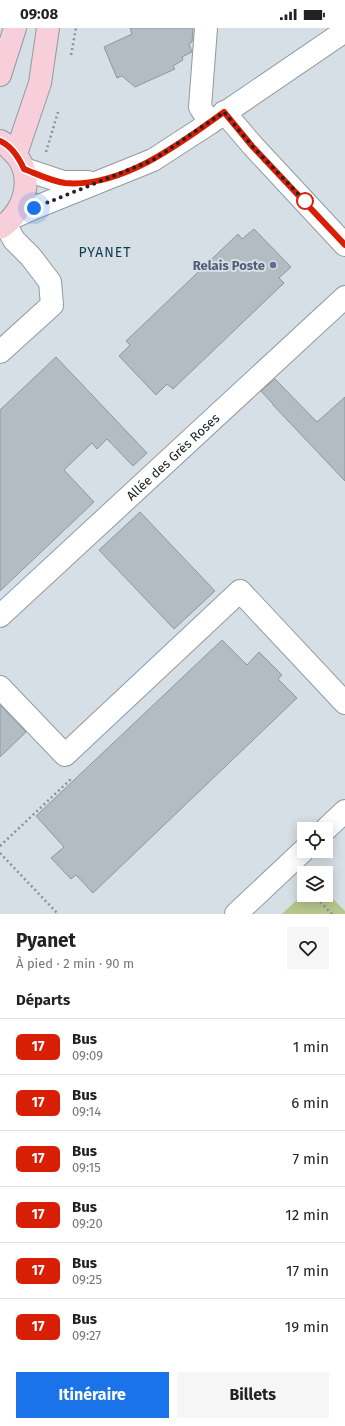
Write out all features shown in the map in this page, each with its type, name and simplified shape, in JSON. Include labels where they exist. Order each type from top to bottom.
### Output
[{"type":"main road","points":[[0,75],[14,28]]},
{"type":"main road","points":[[6,223],[22,203],[26,186],[13,155],[40,83],[48,28]]},
{"type":"street","points":[[206,28],[200,107],[217,118],[252,146],[345,245]]},
{"type":"street","points":[[0,352],[52,305],[50,282],[31,257],[14,240],[6,223],[34,208],[153,160],[345,31]]},
{"type":"street","points":[[13,155],[63,182],[84,183],[107,179]]},
{"type":"street","name":"Allée des Grès Roses","points":[[0,616],[345,297]]},
{"type":"street","points":[[0,687],[65,755],[240,591],[345,703]]},
{"type":"street","points":[[333,822],[345,811]]},
{"type":"street","points":[[236,914],[297,857]]},
{"type":"path","points":[[0,846],[80,770],[65,755]]},
{"type":"path","points":[[0,853],[58,914]]},
{"type":"path","points":[[320,902],[332,914]]},
{"type":"green space","points":[[333,899],[345,911],[345,914],[282,914],[297,900],[297,902],[333,902]]},
{"type":"building","points":[[130,28],[193,28],[192,42],[189,44],[192,52],[182,57],[183,60],[173,66],[175,69],[135,87],[122,76],[117,78],[104,47],[132,34]]},
{"type":"building","points":[[254,229],[291,267],[279,278],[284,283],[173,389],[167,384],[156,395],[119,356],[130,345],[126,341],[238,234],[242,239]]},
{"type":"building","points":[[56,357],[147,453],[133,466],[107,439],[97,449],[92,443],[64,470],[94,502],[0,591],[0,410]]},
{"type":"building","points":[[275,379],[317,422],[345,397],[345,481],[261,391]]},
{"type":"building","points":[[140,512],[215,591],[174,629],[99,550]]},
{"type":"building","points":[[222,640],[247,665],[259,652],[282,675],[278,679],[297,698],[93,893],[76,875],[71,879],[51,858],[64,847],[36,816]]},
{"type":"building","points":[[0,705],[26,732],[0,757]]},
{"type":"bus line","name":"17","points":[[0,141],[16,154],[24,169],[45,178],[63,182],[84,183],[107,179],[153,160],[210,123],[224,112],[252,146],[345,245]]},
{"type":"place","name":"Relais Poste","points":[[273,265]]},
{"type":"district","name":"PYANET","points":[[105,252]]},
{"type":"route","points":[[34,208],[153,160],[210,123],[224,112],[252,146],[305,201]]}]
